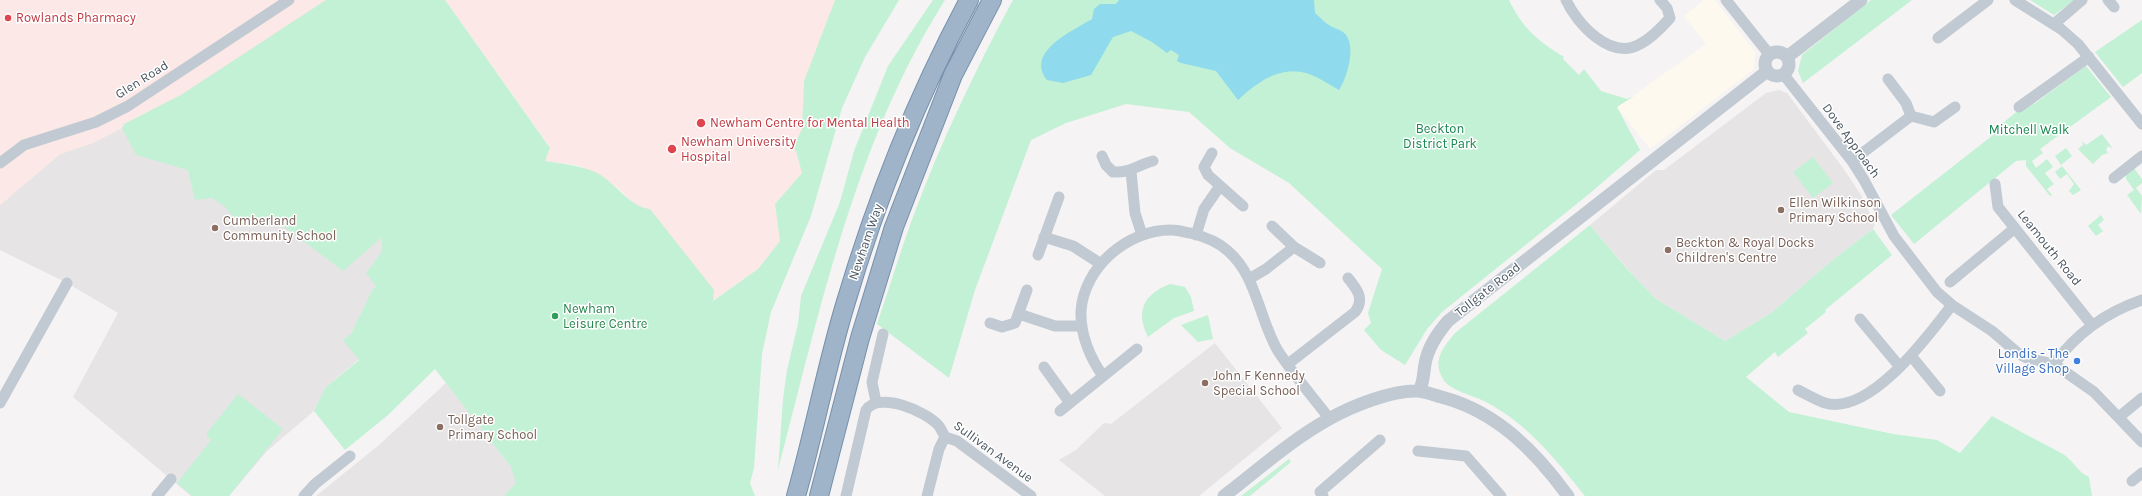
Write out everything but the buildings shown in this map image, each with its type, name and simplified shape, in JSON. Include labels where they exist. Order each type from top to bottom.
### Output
[{"type":"highway","name":"Newham Way","points":[[796,496],[845,305],[872,224],[917,106],[948,38],[969,0]]},
{"type":"highway","name":"Newham Way","points":[[820,493],[860,338],[894,227],[924,147],[954,75],[992,0]]},
{"type":"highway","points":[[791,496],[804,468]]},
{"type":"street","name":"Glen Road","points":[[0,163],[24,145],[96,122],[128,106],[289,0]]},
{"type":"street","points":[[1566,0],[1576,16],[1595,37],[1616,48],[1628,48],[1640,45],[1662,28],[1670,19],[1667,8],[1660,0]]},
{"type":"street","points":[[1726,0],[1769,54]]},
{"type":"street","points":[[1787,57],[1861,0]]},
{"type":"street","points":[[1938,38],[1988,0]]},
{"type":"street","points":[[2015,0],[2054,24],[2078,44],[2142,124]]},
{"type":"street","points":[[2054,24],[2082,0]]},
{"type":"street","points":[[1775,52],[1782,53],[1787,57],[1789,63],[1788,70],[1784,75],[1778,77],[1771,76],[1766,72],[1764,66],[1765,59],[1769,54],[1775,52]]},
{"type":"street","points":[[2019,107],[2089,57]]},
{"type":"street","name":"Tollgate Road","points":[[1419,391],[1424,382],[1424,366],[1428,351],[1433,341],[1448,321],[1766,72]]},
{"type":"street","name":"Dove Approach","points":[[1784,75],[1852,161],[1902,247],[1937,292],[1952,306],[1992,332],[2027,358],[2054,364]]},
{"type":"street","points":[[1888,79],[1906,103],[1910,116]]},
{"type":"street","points":[[1910,116],[1934,122],[1954,106]]},
{"type":"street","points":[[1852,161],[1910,116]]},
{"type":"street","points":[[1212,153],[1204,167],[1208,175],[1243,206]]},
{"type":"street","points":[[1102,156],[1106,165],[1113,172],[1131,171],[1140,164],[1153,161]]},
{"type":"street","points":[[2114,178],[2142,156]]},
{"type":"street","points":[[1131,171],[1135,214],[1142,235]]},
{"type":"street","name":"Leamouth Road","points":[[1995,184],[1998,207],[2092,325]]},
{"type":"street","points":[[1196,234],[1204,209],[1220,186]]},
{"type":"street","points":[[1038,255],[1059,197]]},
{"type":"street","points":[[1272,226],[1294,247],[1320,263]]},
{"type":"street","points":[[1950,282],[2015,228]]},
{"type":"street","points":[[1103,376],[1088,350],[1082,326],[1082,311],[1085,294],[1101,264],[1122,245],[1142,235],[1173,230],[1196,234],[1214,242],[1228,251],[1249,280],[1268,331],[1288,364],[1329,418]]},
{"type":"street","points":[[1044,237],[1073,246],[1101,264]]},
{"type":"street","points":[[1249,280],[1294,247]]},
{"type":"street","points":[[1288,364],[1355,312],[1361,299],[1359,293],[1348,278]]},
{"type":"street","points":[[0,403],[67,284]]},
{"type":"street","points":[[990,323],[1002,327],[1015,323],[1027,290]]},
{"type":"street","points":[[2142,300],[2092,325],[2069,345],[2054,364],[2094,392],[2142,442]]},
{"type":"street","points":[[1798,390],[1825,403],[1841,404],[1864,397],[1912,357],[1952,306]]},
{"type":"street","points":[[1019,314],[1055,326],[1082,326]]},
{"type":"street","points":[[1860,319],[1900,367]]},
{"type":"street","points":[[846,496],[866,410],[870,405],[876,402],[872,382],[883,334]]},
{"type":"street","points":[[1060,411],[1137,349]]},
{"type":"street","points":[[1912,357],[1940,391]]},
{"type":"street","points":[[1044,367],[1070,403]]},
{"type":"street","points":[[1224,496],[1299,438],[1329,418],[1360,404],[1394,395],[1419,391],[1461,403],[1486,414],[1529,449],[1568,496]]},
{"type":"street","points":[[2119,417],[2142,398]]},
{"type":"street","name":"Sullivan Avenue","points":[[876,402],[910,407],[922,413],[939,426],[945,437],[957,441],[1031,496]]},
{"type":"street","points":[[928,496],[939,449],[945,437]]},
{"type":"street","points":[[1323,496],[1320,492],[1380,440]]},
{"type":"street","points":[[1418,451],[1466,456],[1495,494]]},
{"type":"street","points":[[304,496],[315,484],[350,456]]},
{"type":"street","points":[[2132,481],[2142,473]]},
{"type":"street","points":[[157,496],[171,479]]},
{"type":"shaded area","points":[[0,0],[326,0],[181,95],[124,124],[122,128],[93,143],[60,154],[0,205]]},
{"type":"shaded area","name":"Cumberland Community School","points":[[326,0],[445,0],[463,193],[372,290],[351,334],[359,359],[325,388],[314,411],[267,451],[229,496],[191,496],[73,397],[118,313],[67,283],[0,250],[0,205],[60,154],[93,143],[122,128]]},
{"type":"shaded area","name":"Newham University Hospital","points":[[445,0],[835,0],[804,81],[802,129],[793,148],[796,151],[802,173],[775,204],[780,241],[758,269],[712,301],[639,208],[617,187],[578,165],[545,161],[550,147]]},
{"type":"shaded area","points":[[1704,0],[1715,0],[1755,52],[1754,69],[1650,149],[1617,107],[1706,44],[1684,16]]},
{"type":"shaded area","name":"Ellen Wilkinson Primary School","points":[[1779,90],[1787,93],[1843,168],[1861,195],[1875,224],[1873,229],[1835,258],[1771,313],[1725,341],[1656,299],[1631,273],[1590,225],[1656,170],[1664,170],[1766,93]]},
{"type":"shaded area","name":"John F Kennedy Special School","points":[[1215,343],[1282,428],[1199,496],[1105,496],[1059,460],[1076,450],[1104,423],[1111,424]]},
{"type":"shaded area","name":"Tollgate Primary School","points":[[446,383],[511,467],[529,486],[514,496],[316,496],[379,445]]},
{"type":"green space","points":[[326,0],[445,0],[550,148],[545,161],[578,166],[591,170],[604,177],[635,204],[650,209],[714,290],[713,301],[758,269],[780,241],[775,204],[802,173],[796,151],[793,148],[802,129],[804,81],[835,0],[899,0],[865,57],[842,108],[811,216],[771,312],[762,354],[754,468],[750,483],[755,496],[504,496],[516,483],[511,467],[435,369],[388,415],[345,450],[314,411],[325,388],[359,360],[343,340],[351,334],[372,290],[376,286],[366,273],[382,252],[382,237],[343,271],[282,225],[246,226],[237,220],[224,206],[212,198],[195,200],[188,170],[136,155],[122,128],[124,124],[181,95]]},
{"type":"green space","points":[[933,0],[945,0],[914,54],[887,111],[864,169],[844,228],[809,349],[778,470],[783,399],[787,370],[798,324],[801,296],[840,202],[854,151],[888,66]]},
{"type":"green space","name":"Beckton District Park","points":[[1013,0],[1509,0],[1526,27],[1539,40],[1564,57],[1563,59],[1579,75],[1584,69],[1601,91],[1627,99],[1634,96],[1617,107],[1640,150],[1589,194],[1442,312],[1427,329],[1405,365],[1381,350],[1364,330],[1371,323],[1368,313],[1382,269],[1289,183],[1230,148],[1189,112],[1126,104],[1066,123],[1031,140],[975,290],[949,378],[877,324],[908,230],[935,161],[985,53]]},
{"type":"green space","points":[[1871,0],[1912,0],[1803,83],[1798,71],[1802,55]]},
{"type":"green space","points":[[2030,0],[2074,0],[2054,15]]},
{"type":"green space","points":[[2142,20],[2142,73],[2123,87],[2095,52]]},
{"type":"green space","name":"Mitchell Walk","points":[[2086,66],[2111,97],[2040,149],[2043,153],[2032,161],[2036,168],[2047,159],[2053,167],[2045,173],[2054,184],[2047,189],[2052,195],[2050,196],[2026,166],[2026,160],[2016,161],[1914,244],[1891,215],[1993,135],[1998,127],[2031,100],[2034,104]]},
{"type":"green space","points":[[2102,134],[2113,149],[2108,146],[2106,150],[2108,153],[2102,155],[2093,164],[2078,149],[2083,145],[2082,141],[2086,145]]},
{"type":"green space","points":[[2066,148],[2072,156],[2061,165],[2055,156]]},
{"type":"green space","points":[[1813,157],[1833,183],[1813,198],[1793,172]]},
{"type":"green space","points":[[2062,166],[2081,190],[2073,195],[2069,191],[2074,184],[2067,174],[2060,179],[2055,172]]},
{"type":"green space","points":[[2134,168],[2142,179],[2142,183],[2136,188],[2142,196],[2141,214],[2127,195],[2134,190],[2126,179],[2126,174]]},
{"type":"green space","points":[[2101,215],[2104,220],[2098,225],[2103,231],[2096,236],[2088,226]]},
{"type":"green space","points":[[1590,225],[1627,269],[1656,299],[1725,341],[1771,313],[1835,258],[1873,229],[1892,255],[1825,310],[1826,312],[1805,329],[1808,333],[1778,357],[1775,352],[1746,377],[1789,412],[1893,434],[1937,440],[1960,453],[1992,416],[2069,459],[2089,477],[2092,496],[1585,496],[1552,456],[1515,421],[1481,399],[1451,387],[1446,383],[1440,372],[1439,360],[1440,354],[1455,333]]},
{"type":"green space","points":[[1170,284],[1185,287],[1191,297],[1194,311],[1174,318],[1148,337],[1142,319],[1144,304],[1154,293]]},
{"type":"green space","points":[[1208,315],[1213,339],[1198,342],[1181,325]]},
{"type":"green space","points":[[238,394],[283,429],[229,496],[192,496],[177,483],[211,440],[207,436],[207,433]]},
{"type":"green space","points":[[1289,459],[1291,462],[1250,496],[1241,496]]},
{"type":"water","points":[[1119,0],[1314,0],[1315,13],[1327,24],[1343,32],[1347,37],[1350,44],[1350,61],[1348,69],[1339,90],[1309,74],[1289,71],[1270,76],[1253,87],[1238,100],[1216,71],[1181,63],[1177,61],[1179,55],[1171,50],[1167,53],[1152,42],[1131,31],[1113,37],[1091,75],[1063,83],[1047,80],[1042,70],[1042,60],[1046,52],[1063,36],[1092,19],[1094,9],[1100,4],[1116,4]]},
{"type":"place","name":"Rowlands Pharmacy","points":[[8,18]]},
{"type":"place","name":"Newham Centre for Mental Health","points":[[701,123]]},
{"type":"place","name":"Newham University Hospital","points":[[672,149]]},
{"type":"place","name":"Ellen Wilkinson Primary School","points":[[1781,210]]},
{"type":"place","name":"Cumberland Community School","points":[[215,228]]},
{"type":"place","name":"Beckton & Royal Docks Children's Centre","points":[[1668,250]]},
{"type":"place","name":"Newham Leisure Centre","points":[[555,316]]},
{"type":"place","name":"Londis - The Village Shop","points":[[2077,361]]},
{"type":"place","name":"John F Kennedy Special School","points":[[1205,383]]},
{"type":"place","name":"Tollgate Primary School","points":[[440,427]]}]
